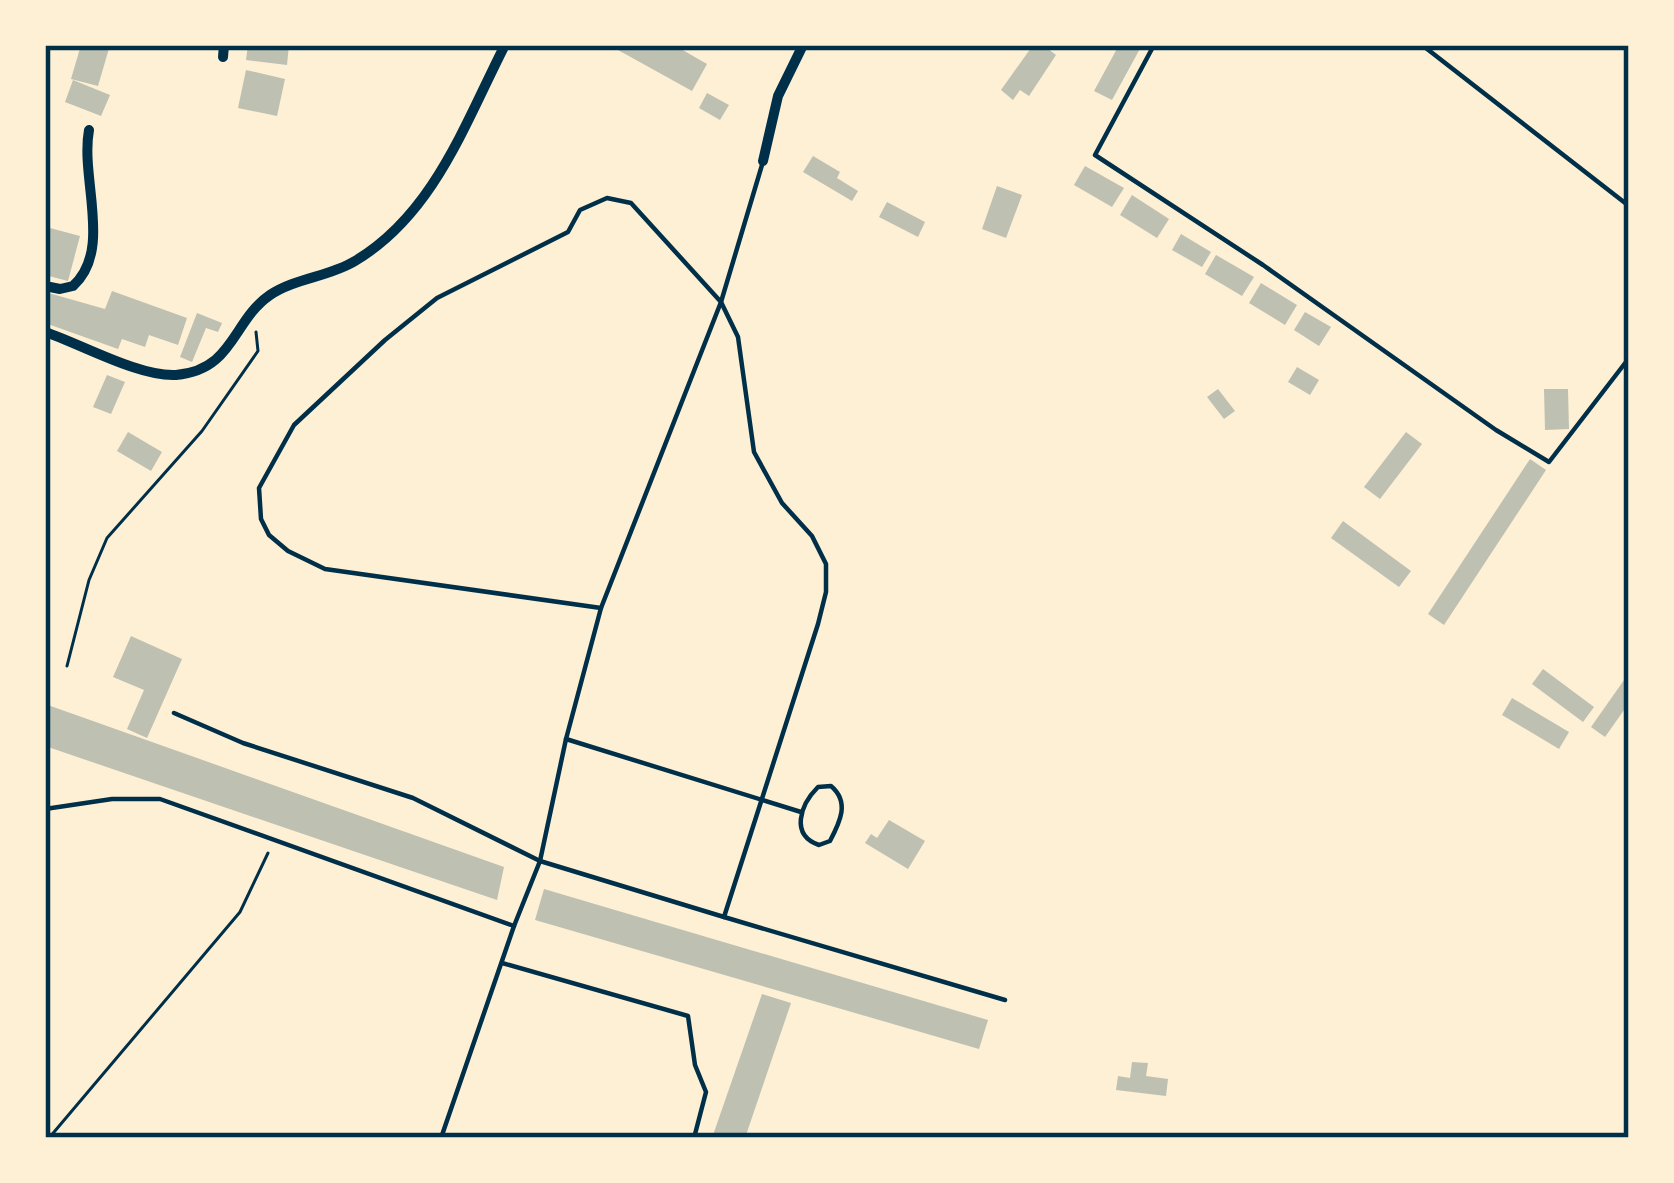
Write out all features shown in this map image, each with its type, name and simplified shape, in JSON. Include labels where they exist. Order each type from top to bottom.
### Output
[{"type":"street","points":[[45,332],[148,372],[177,375],[216,362],[268,296],[368,252],[411,216],[433,187],[505,45]]},
{"type":"street","points":[[764,161],[778,96],[803,45]]},
{"type":"street","points":[[45,286],[73,286],[91,260],[94,228],[85,151],[89,130]]},
{"type":"lane","points":[[1154,45],[1095,155],[1263,265],[1496,430],[1549,462],[1629,358]]},
{"type":"lane","points":[[1422,45],[1629,206]]},
{"type":"lane","points":[[441,1138],[540,860],[601,608],[721,302],[764,161]]},
{"type":"lane","points":[[601,608],[326,569],[269,535],[261,519],[259,488],[294,425],[386,340],[437,298],[568,232],[580,210],[607,198],[631,203],[721,302],[738,337],[754,452],[782,503],[812,536],[826,564],[826,592],[818,624],[724,917]]},
{"type":"lane","points":[[174,713],[243,743],[413,798],[540,860],[1005,1000]]},
{"type":"lane","points":[[566,739],[802,812]]},
{"type":"lane","points":[[831,786],[840,794],[843,808],[830,841],[820,845],[806,841],[800,829],[802,812],[806,799],[818,787],[831,786]]},
{"type":"lane","points":[[45,809],[160,799],[514,926]]},
{"type":"lane","points":[[502,963],[688,1016],[695,1065],[706,1092],[694,1138]]},
{"type":"path","points":[[68,666],[89,580],[107,538],[202,431],[245,372],[258,351],[254,313]]},
{"type":"path","points":[[49,1138],[240,912],[272,840]]},
{"type":"building","points":[[81,45],[110,45],[98,86],[71,79]]},
{"type":"building","points":[[248,45],[289,45],[287,65],[246,60]]},
{"type":"building","points":[[609,45],[674,45],[707,64],[692,91]]},
{"type":"building","points":[[1033,45],[1043,45],[1056,55],[1029,96],[1020,90],[1013,100],[1001,90]]},
{"type":"building","points":[[1119,45],[1142,45],[1112,100],[1094,91]]},
{"type":"building","points":[[246,70],[285,79],[277,116],[238,108]]},
{"type":"building","points":[[73,80],[110,95],[101,116],[65,102]]},
{"type":"building","points":[[707,93],[729,105],[720,120],[699,108]]},
{"type":"building","points":[[813,156],[840,172],[837,178],[858,191],[852,201],[803,172]]},
{"type":"building","points":[[1085,166],[1124,188],[1112,207],[1074,185]]},
{"type":"building","points":[[997,186],[1022,195],[1006,238],[982,229]]},
{"type":"building","points":[[1132,195],[1169,219],[1157,238],[1120,215]]},
{"type":"building","points":[[887,202],[925,222],[918,237],[879,217]]},
{"type":"building","points":[[50,228],[80,236],[68,281],[45,275]]},
{"type":"building","points":[[1181,234],[1211,252],[1202,267],[1172,250]]},
{"type":"building","points":[[1216,255],[1254,277],[1242,296],[1205,274]]},
{"type":"building","points":[[1261,283],[1297,305],[1285,325],[1249,303]]},
{"type":"building","points":[[112,291],[187,318],[178,345],[149,335],[145,347],[122,339],[118,349],[45,323],[45,292],[105,309]]},
{"type":"building","points":[[1305,312],[1331,327],[1319,346],[1294,330]]},
{"type":"building","points":[[197,313],[222,323],[218,332],[206,328],[192,362],[180,357]]},
{"type":"building","points":[[1297,367],[1319,380],[1310,395],[1288,382]]},
{"type":"building","points":[[107,375],[125,382],[111,414],[93,407]]},
{"type":"building","points":[[1218,389],[1235,411],[1224,419],[1207,397]]},
{"type":"building","points":[[1544,389],[1568,389],[1569,429],[1545,430]]},
{"type":"building","points":[[128,432],[162,452],[151,471],[117,451]]},
{"type":"building","points":[[1406,432],[1422,444],[1380,499],[1364,487]]},
{"type":"building","points":[[1530,459],[1546,470],[1444,625],[1428,614]]},
{"type":"building","points":[[1343,521],[1411,571],[1399,587],[1331,538]]},
{"type":"building","points":[[131,636],[182,659],[147,738],[127,729],[144,690],[113,677]]},
{"type":"building","points":[[1543,669],[1594,707],[1583,722],[1532,684]]},
{"type":"building","points":[[1629,673],[1629,703],[1605,737],[1591,727]]},
{"type":"building","points":[[1512,698],[1569,732],[1559,749],[1502,715]]},
{"type":"building","points":[[45,704],[504,867],[497,900],[45,746]]},
{"type":"building","points":[[889,820],[925,841],[908,869],[865,843],[871,834],[877,838]]},
{"type":"building","points":[[544,889],[988,1020],[979,1049],[535,920]]},
{"type":"building","points":[[762,994],[791,1003],[745,1138],[712,1138]]},
{"type":"building","points":[[1132,1062],[1148,1063],[1146,1076],[1168,1079],[1166,1096],[1116,1090],[1118,1076],[1130,1078]]}]
